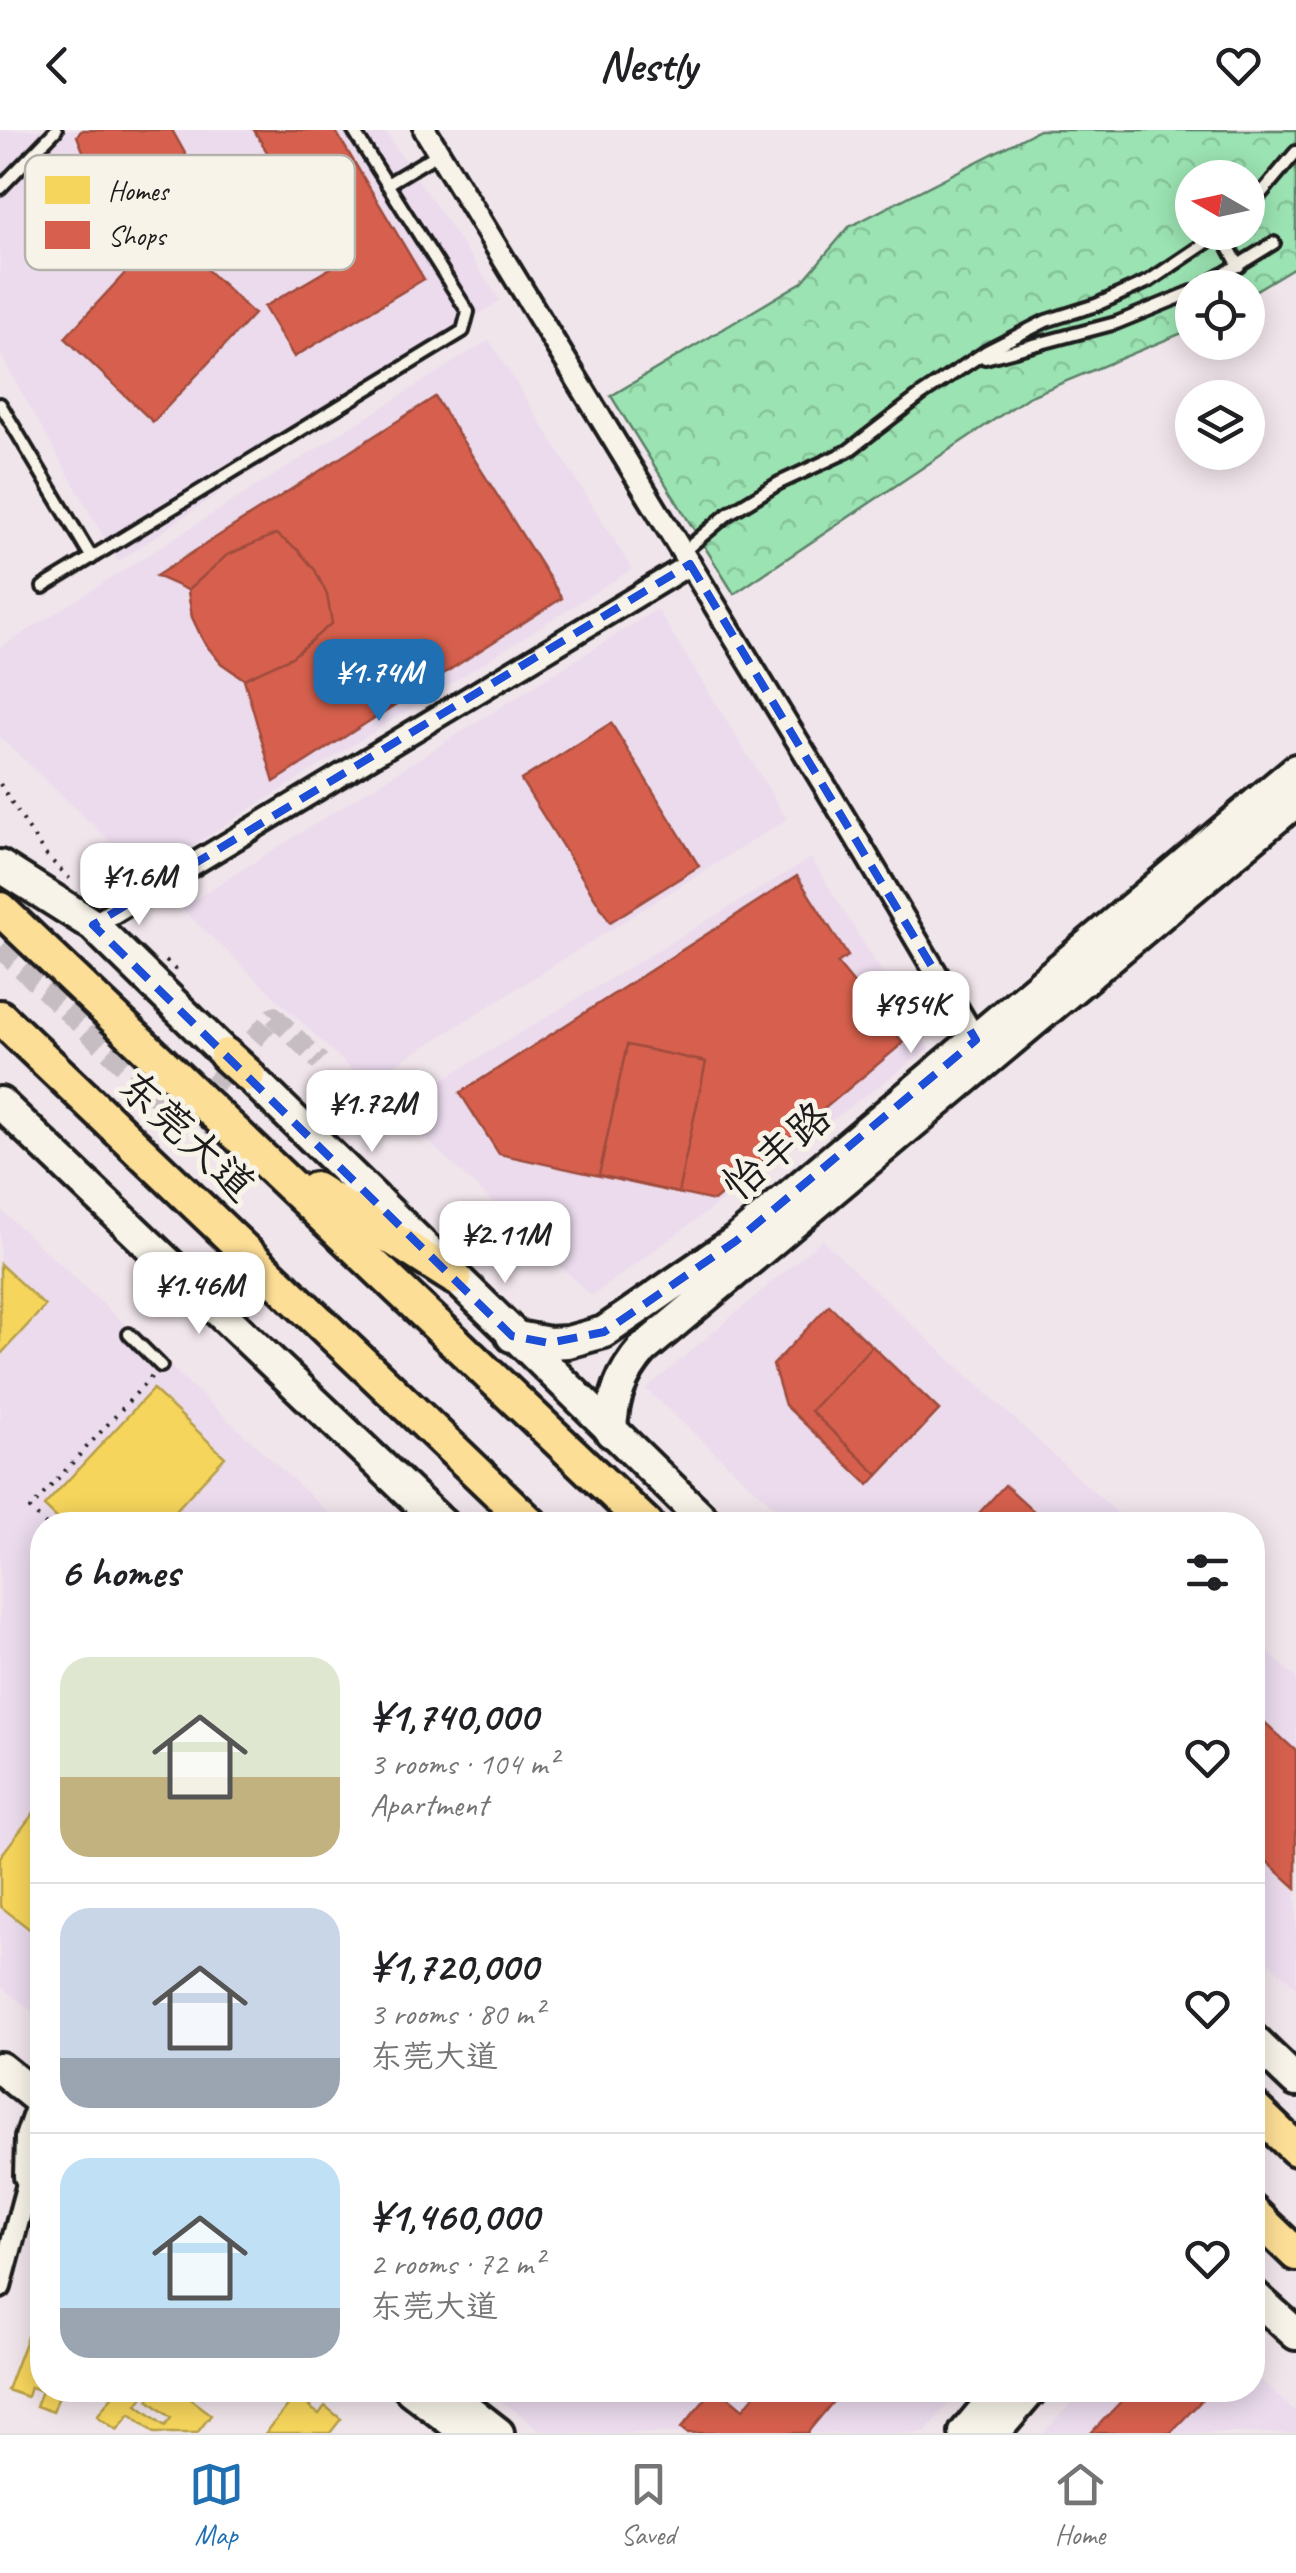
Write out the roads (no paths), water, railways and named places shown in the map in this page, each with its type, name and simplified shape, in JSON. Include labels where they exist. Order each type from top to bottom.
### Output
[{"type":"main road","name":"东莞大道","points":[[0,909],[632,1512]]},
{"type":"main road","name":"东莞大道","points":[[0,1017],[518,1512]]},
{"type":"main road","points":[[241,1139],[454,1278]]},
{"type":"main road","points":[[1265,2119],[1296,2149]]},
{"type":"main road","points":[[1265,2224],[1296,2254]]},
{"type":"street","points":[[424,130],[982,1051]]},
{"type":"street","points":[[93,926],[686,558]]},
{"type":"street","name":"怡丰路","points":[[612,1432],[615,1396],[631,1363],[643,1349],[1296,770]]},
{"type":"street","name":"怡丰路","points":[[512,1336],[549,1343],[568,1342],[620,1323],[736,1241],[1296,801]]},
{"type":"street","points":[[0,866],[93,926],[695,1512]]},
{"type":"street","points":[[0,1102],[418,1512]]},
{"type":"street","points":[[0,2043],[30,2067]]},
{"type":"street","points":[[1265,2051],[1296,2081]]},
{"type":"street","points":[[0,2068],[30,2094]]},
{"type":"street","points":[[0,2287],[30,2184]]},
{"type":"street","points":[[1265,2306],[1296,2334]]},
{"type":"street","points":[[426,2402],[466,2433]]},
{"type":"street","points":[[458,2402],[498,2433]]},
{"type":"street","points":[[965,2433],[992,2402]]},
{"type":"street","points":[[994,2433],[1021,2402]]},
{"type":"lane","points":[[32,155],[56,130]]},
{"type":"lane","points":[[42,587],[463,330],[468,312],[353,130]]},
{"type":"lane","points":[[1265,189],[1296,152]]},
{"type":"lane","points":[[387,184],[439,153]]},
{"type":"lane","points":[[0,188],[25,162]]},
{"type":"lane","points":[[1232,270],[1274,243]]},
{"type":"lane","points":[[686,558],[728,514],[779,483],[848,451],[921,394],[1016,335],[1149,282],[1196,250]]},
{"type":"lane","points":[[1230,250],[1239,266]]},
{"type":"lane","points":[[960,370],[1002,352],[1116,323],[1175,299]]},
{"type":"lane","points":[[0,404],[92,558]]},
{"type":"lane","points":[[129,1334],[161,1366]]},
{"type":"tunnel","points":[[0,948],[182,1121],[274,1016],[320,1062]]}]
